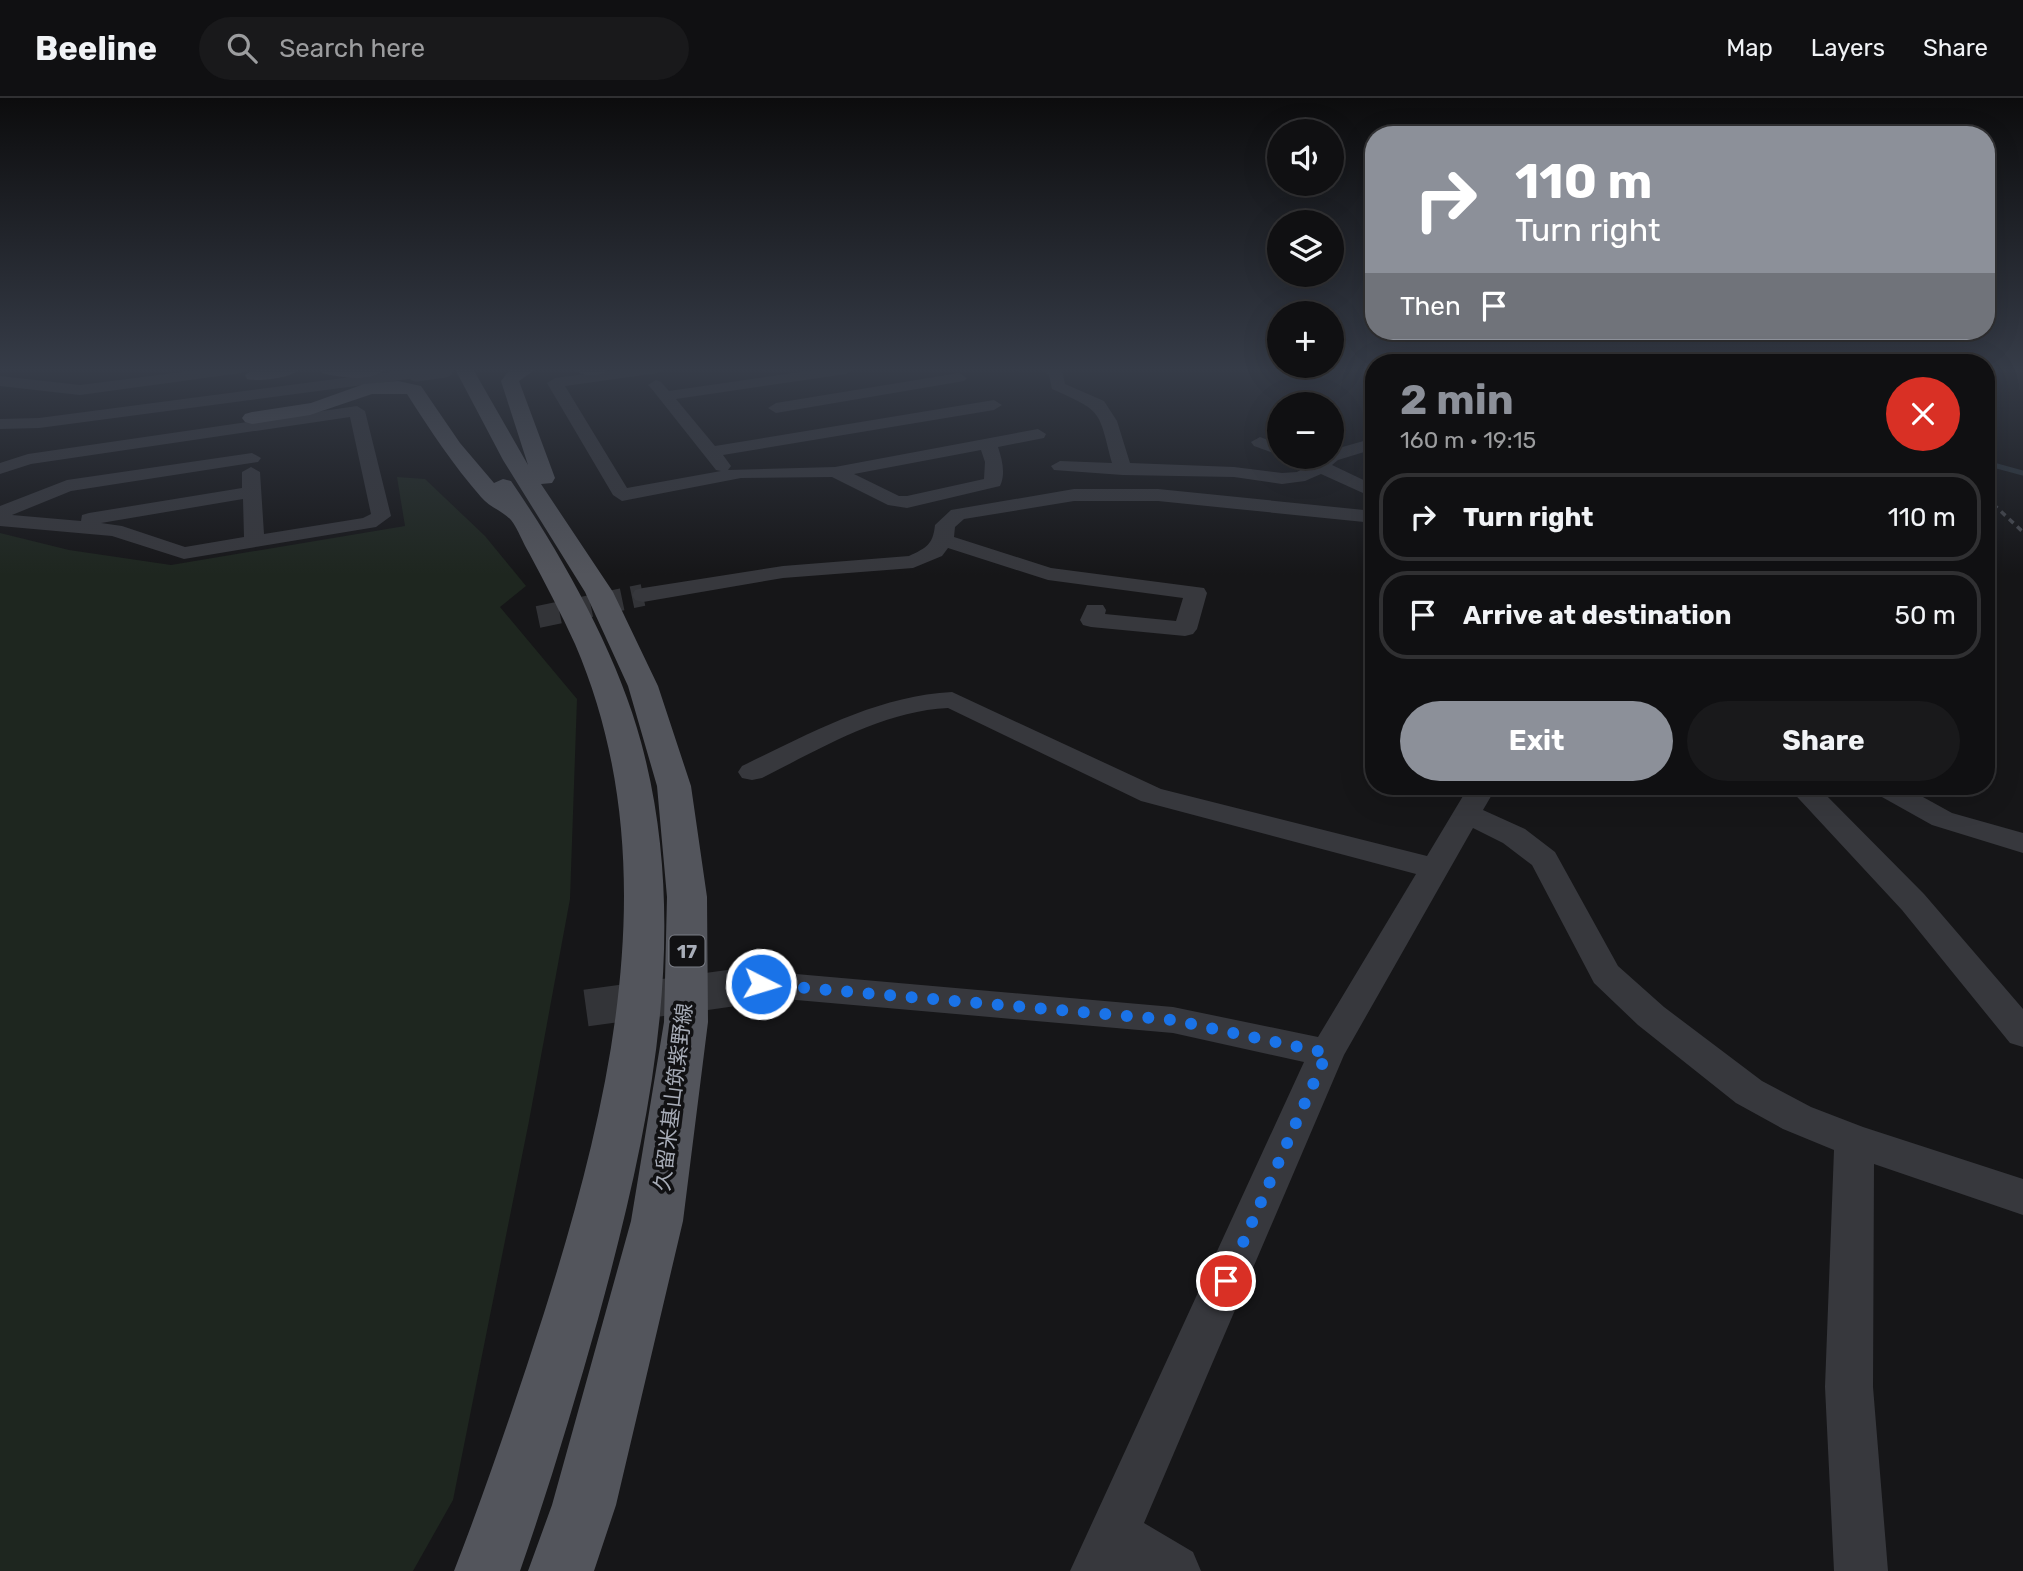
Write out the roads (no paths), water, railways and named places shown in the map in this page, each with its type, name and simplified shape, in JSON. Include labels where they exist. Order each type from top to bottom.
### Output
[{"type":"main road","points":[[446,438],[492,496],[534,515],[544,479],[530,438]]},
{"type":"main road","name":"久留米基山筑紫野線","points":[[474,438],[599,592],[643,686],[674,786],[687,897],[686,1022],[657,1221],[584,1505],[561,1571]]},
{"type":"main road","name":"久留米基山筑紫野線","points":[[487,1571],[518,1487],[599,1223],[638,1030],[643,914],[642,854],[636,799],[625,742],[590,645],[534,515],[514,460],[502,438]]},
{"type":"street","points":[[0,469],[28,459],[157,438]]},
{"type":"street","points":[[252,438],[254,542]]},
{"type":"street","points":[[0,520],[115,530],[184,553],[369,523],[381,516],[363,438]]},
{"type":"street","points":[[588,438],[622,495],[729,475],[835,472],[988,443],[1049,450],[1124,470],[1237,472],[1273,478],[1300,477],[1317,469]]},
{"type":"street","points":[[700,438],[729,475]]},
{"type":"street","points":[[711,452],[801,438]]},
{"type":"street","points":[[1035,438],[1049,450],[1074,495]]},
{"type":"street","points":[[1114,438],[1124,470]]},
{"type":"street","points":[[1260,442],[1267,445]]},
{"type":"street","points":[[835,472],[895,501],[907,502],[993,482],[994,462],[988,443]]},
{"type":"street","points":[[1344,453],[1365,446]]},
{"type":"street","points":[[0,513],[67,486],[252,458]]},
{"type":"street","points":[[1341,469],[1365,486]]},
{"type":"street","points":[[70,526],[89,519],[251,492]]},
{"type":"street","points":[[643,595],[783,572],[913,562],[935,552],[944,540],[945,525],[958,514],[1074,495],[1158,495],[1365,516]]},
{"type":"street","points":[[944,540],[1048,573],[1196,593],[1185,629],[1091,620],[1095,610]]},
{"type":"street","points":[[752,772],[851,725],[931,699],[952,700],[1151,795],[1433,868]]},
{"type":"street","points":[[1810,795],[1913,902],[2023,1033]]},
{"type":"street","points":[[1899,795],[1942,819],[2023,843]]},
{"type":"street","points":[[1174,1571],[1105,1553],[1327,1053],[1475,800],[1544,859],[1606,974],[1651,1016],[1749,1092],[1797,1118],[1854,1141],[2023,1197]]},
{"type":"street","points":[[761,984],[1173,1020],[1327,1053]]},
{"type":"street","points":[[1854,1141],[1849,1387],[1861,1571]]},
{"type":"waterway","points":[[1995,465],[2023,473]]},
{"type":"tunnel","points":[[538,617],[643,595]]},
{"type":"tunnel","points":[[586,1008],[761,984]]},
{"type":"railway","points":[[1995,506],[2023,532]]}]
